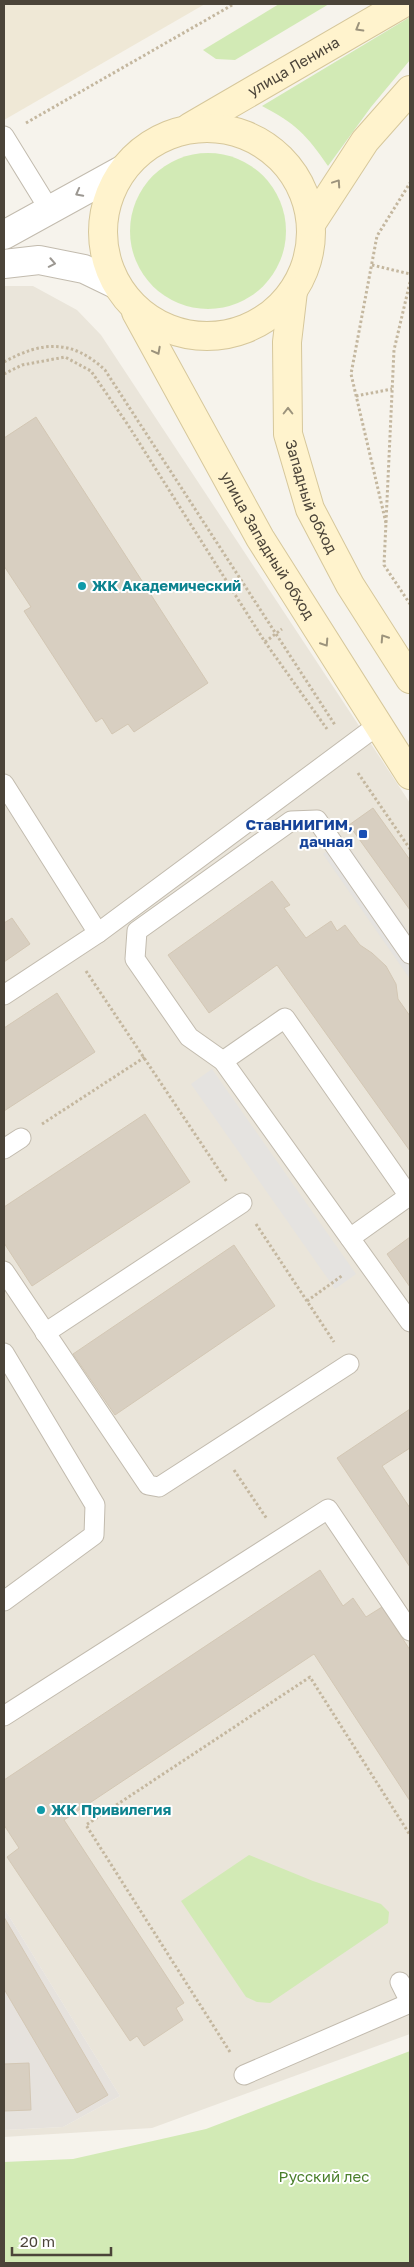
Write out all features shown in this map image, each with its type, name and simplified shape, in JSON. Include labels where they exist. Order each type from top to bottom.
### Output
[{"type":"main road","name":"улица Ленина","points":[[186,129],[402,4]]},
{"type":"main road","points":[[311,224],[365,141],[410,90]]},
{"type":"main road","points":[[222,128],[255,139],[283,160],[303,190],[311,224],[308,259],[292,291],[268,317],[235,333],[199,336],[164,328],[134,308],[115,284],[102,246],[105,206],[122,170],[150,143],[186,129],[222,128]]},
{"type":"main road","name":"Западный обход","points":[[292,291],[287,342],[288,434],[310,509],[350,585],[410,679]]},
{"type":"main road","name":"улица Западный обход","points":[[134,308],[260,538],[410,775]]},
{"type":"street","points":[[4,235],[122,170]]},
{"type":"street","points":[[4,264],[38,260],[84,268],[115,284]]},
{"type":"lane","points":[[4,136],[49,209]]},
{"type":"lane","points":[[4,995],[98,933],[378,725]]},
{"type":"lane","points":[[4,784],[98,933]]},
{"type":"lane","points":[[410,954],[317,820],[291,821],[137,931],[135,958],[189,1038],[223,1061],[410,1322]]},
{"type":"lane","points":[[223,1061],[285,1018],[409,1196],[350,1238]]},
{"type":"lane","points":[[4,1149],[21,1138]]},
{"type":"lane","points":[[45,1333],[242,1203]]},
{"type":"lane","points":[[4,1270],[148,1485],[159,1487],[349,1364]]},
{"type":"lane","points":[[4,1353],[95,1505],[94,1535],[4,1601]]},
{"type":"lane","points":[[4,1716],[328,1508],[410,1631]]},
{"type":"lane","points":[[244,2075],[410,2003],[400,1982]]},
{"type":"path","points":[[21,126],[234,4]]},
{"type":"path","points":[[386,523],[351,374],[377,236],[410,183]]},
{"type":"path","points":[[372,265],[410,274]]},
{"type":"path","points":[[410,282],[394,350],[384,565],[410,604]]},
{"type":"path","points":[[4,362],[18,354],[37,348],[59,346],[77,350],[93,359],[105,370],[410,848]]},
{"type":"path","points":[[4,374],[22,365],[65,357],[91,372],[133,433],[266,642],[345,748]]},
{"type":"path","points":[[356,396],[392,389]]},
{"type":"path","points":[[72,950],[349,1364]]},
{"type":"path","points":[[21,1138],[145,1057]]},
{"type":"path","points":[[307,1301],[365,1260]]},
{"type":"path","points":[[219,1448],[280,1538]]},
{"type":"path","points":[[244,2075],[86,1825],[310,1677],[410,1835]]},
{"type":"shaded area","points":[[4,4],[205,4],[4,120]]},
{"type":"shaded area","points":[[4,286],[33,286],[77,310],[101,335],[410,803],[410,2034],[152,2128],[4,2137],[4,2130],[63,2127],[120,2096],[4,1908]]},
{"type":"shaded area","points":[[344,839],[410,934],[410,979],[323,854]]},
{"type":"shaded area","points":[[212,1069],[356,1274],[335,1289],[191,1084]]},
{"type":"shaded area","points":[[4,1908],[120,2096],[63,2127],[4,2130]]},
{"type":"green space","points":[[279,4],[329,4],[235,60],[216,59],[203,50]]},
{"type":"green space","points":[[410,17],[410,60],[371,107],[328,166],[307,138],[292,124],[262,106]]},
{"type":"green space","points":[[208,153],[238,159],[251,166],[263,176],[273,188],[280,201],[286,231],[280,261],[273,274],[263,286],[251,296],[238,303],[208,309],[178,303],[165,296],[153,286],[143,274],[136,261],[130,231],[136,201],[143,188],[153,176],[165,166],[178,159]]},
{"type":"green space","points":[[249,1855],[313,1881],[381,1904],[389,1912],[388,1923],[270,2003],[257,2002],[246,1997],[181,1901]]},
{"type":"green space","name":"Русский лес","points":[[410,2051],[410,2263],[4,2263],[4,2162],[73,2159],[206,2129]]},
{"type":"building","name":"ЖК Академический","points":[[36,417],[208,683],[134,732],[128,724],[112,734],[102,718],[96,722],[24,611],[31,607],[4,566],[4,438]]},
{"type":"building","points":[[373,808],[410,860],[410,910],[349,825]]},
{"type":"building","points":[[272,881],[290,905],[284,908],[306,938],[331,921],[337,931],[345,925],[360,945],[386,966],[396,984],[398,999],[410,1016],[410,1151],[277,965],[209,1013],[168,955]]},
{"type":"building","points":[[12,918],[30,944],[4,962],[4,923]]},
{"type":"building","points":[[57,993],[95,1052],[4,1111],[4,1028]]},
{"type":"building","points":[[145,1114],[190,1182],[32,1286],[4,1243],[4,1207]]},
{"type":"building","points":[[410,1237],[410,1287],[387,1254]]},
{"type":"building","points":[[234,1245],[275,1306],[115,1415],[73,1354]]},
{"type":"building","points":[[410,1409],[410,1448],[382,1466],[410,1508],[410,1567],[337,1458]]},
{"type":"building","name":"ЖК Привилегия","points":[[320,1570],[343,1606],[353,1598],[366,1617],[382,1607],[410,1650],[410,1801],[314,1654],[64,1820],[184,2003],[176,2008],[183,2020],[144,2046],[137,2036],[130,2041],[7,1857],[19,1848],[4,1825],[4,1780]]},
{"type":"building","points":[[4,1917],[108,2095],[77,2113],[4,1989]]},
{"type":"building","points":[[29,2063],[31,2110],[4,2111],[4,2064]]},
{"type":"place","name":"ЖК Академический","points":[[82,586]]},
{"type":"place","name":"СтавНИИГИМ, дачная","points":[[363,834]]},
{"type":"place","name":"ЖК Привилегия","points":[[41,1810]]}]
